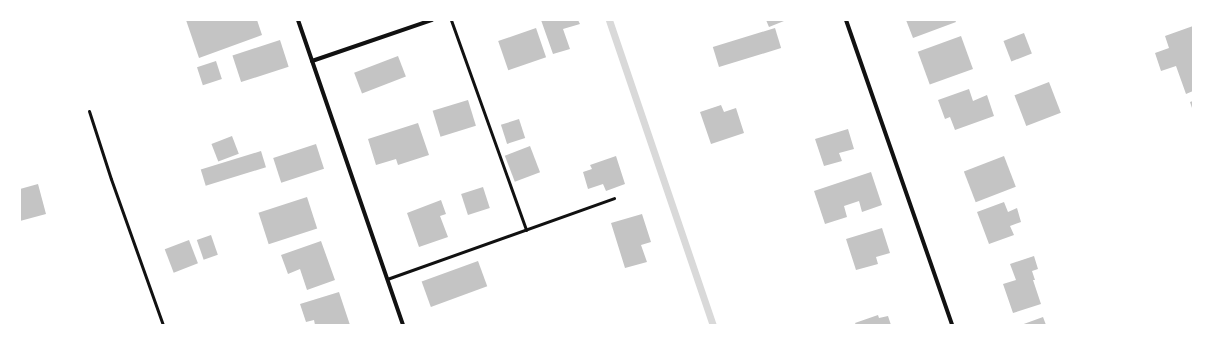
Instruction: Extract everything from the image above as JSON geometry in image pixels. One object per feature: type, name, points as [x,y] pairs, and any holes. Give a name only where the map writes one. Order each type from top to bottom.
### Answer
[{"type":"street","points":[[298,20],[403,325]]},
{"type":"street","points":[[312,61],[432,20]]},
{"type":"street","points":[[846,20],[952,325]]},
{"type":"lane","points":[[451,20],[526,230]]},
{"type":"lane","points":[[90,111],[111,178],[163,325]]},
{"type":"lane","points":[[387,279],[614,198]]},
{"type":"building","points":[[186,20],[257,20],[262,35],[199,58]]},
{"type":"building","points":[[541,20],[578,20],[580,24],[563,29],[570,49],[553,54]]},
{"type":"building","points":[[766,20],[783,20],[784,21],[769,27]]},
{"type":"building","points":[[906,20],[955,20],[956,22],[913,38]]},
{"type":"building","points":[[1193,26],[1193,91],[1186,94],[1176,66],[1161,71],[1155,53],[1169,48],[1165,36]]},
{"type":"building","points":[[536,28],[546,57],[508,70],[498,41]]},
{"type":"building","points":[[775,28],[781,48],[719,67],[713,47]]},
{"type":"building","points":[[1024,33],[1032,54],[1011,61],[1003,41]]},
{"type":"building","points":[[961,36],[973,69],[930,85],[918,52]]},
{"type":"building","points":[[280,40],[289,67],[241,82],[232,55]]},
{"type":"building","points":[[398,56],[406,77],[362,93],[354,73]]},
{"type":"building","points":[[216,61],[222,79],[203,85],[197,67]]},
{"type":"building","points":[[1049,82],[1061,113],[1026,126],[1014,95]]},
{"type":"building","points":[[969,89],[973,101],[987,95],[994,116],[955,130],[950,117],[945,119],[938,100]]},
{"type":"building","points":[[468,100],[476,126],[441,137],[433,111]]},
{"type":"building","points":[[1193,101],[1193,111],[1190,102]]},
{"type":"building","points":[[721,105],[724,112],[736,108],[744,133],[711,144],[700,112]]},
{"type":"building","points":[[519,119],[525,138],[507,144],[501,125]]},
{"type":"building","points":[[418,123],[429,155],[398,165],[396,159],[376,165],[368,139]]},
{"type":"building","points":[[848,129],[854,149],[839,153],[842,161],[824,166],[815,139]]},
{"type":"building","points":[[232,136],[239,154],[218,162],[211,144]]},
{"type":"building","points":[[316,144],[324,169],[281,183],[273,158]]},
{"type":"building","points":[[530,146],[540,172],[515,182],[505,156]]},
{"type":"building","points":[[261,151],[266,167],[206,186],[201,169]]},
{"type":"building","points":[[616,156],[625,184],[606,191],[603,184],[588,189],[583,172],[592,169],[590,165]]},
{"type":"building","points":[[1004,156],[1016,187],[976,202],[964,171]]},
{"type":"building","points":[[871,172],[882,205],[862,212],[859,201],[844,206],[847,217],[825,224],[814,191]]},
{"type":"building","points":[[38,184],[46,214],[20,221],[20,189]]},
{"type":"building","points":[[483,187],[490,208],[468,215],[461,194]]},
{"type":"building","points":[[307,197],[317,228],[269,244],[258,213]]},
{"type":"building","points":[[441,200],[446,214],[440,216],[448,237],[419,247],[407,213]]},
{"type":"building","points":[[1004,202],[1008,212],[1017,208],[1021,222],[1010,226],[1014,235],[989,244],[977,212]]},
{"type":"building","points":[[642,214],[651,242],[641,245],[647,262],[625,268],[611,223]]},
{"type":"building","points":[[882,228],[890,253],[876,257],[878,264],[856,270],[846,239]]},
{"type":"building","points":[[211,235],[218,255],[204,260],[197,240]]},
{"type":"building","points":[[189,240],[198,263],[174,273],[165,249]]},
{"type":"building","points":[[321,241],[335,280],[307,290],[300,269],[288,274],[281,255]]},
{"type":"building","points":[[1034,256],[1038,269],[1032,271],[1035,280],[1033,280],[1041,304],[1013,313],[1003,284],[1016,280],[1010,264]]},
{"type":"building","points":[[478,261],[487,286],[431,307],[422,282]]},
{"type":"building","points":[[339,292],[350,325],[315,325],[314,320],[306,322],[300,304]]},
{"type":"building","points":[[878,315],[879,318],[888,316],[891,325],[856,325],[855,323]]},
{"type":"building","points":[[1043,317],[1046,325],[1021,325]]},
{"type":"waterway","points":[[609,20],[713,325]]}]
